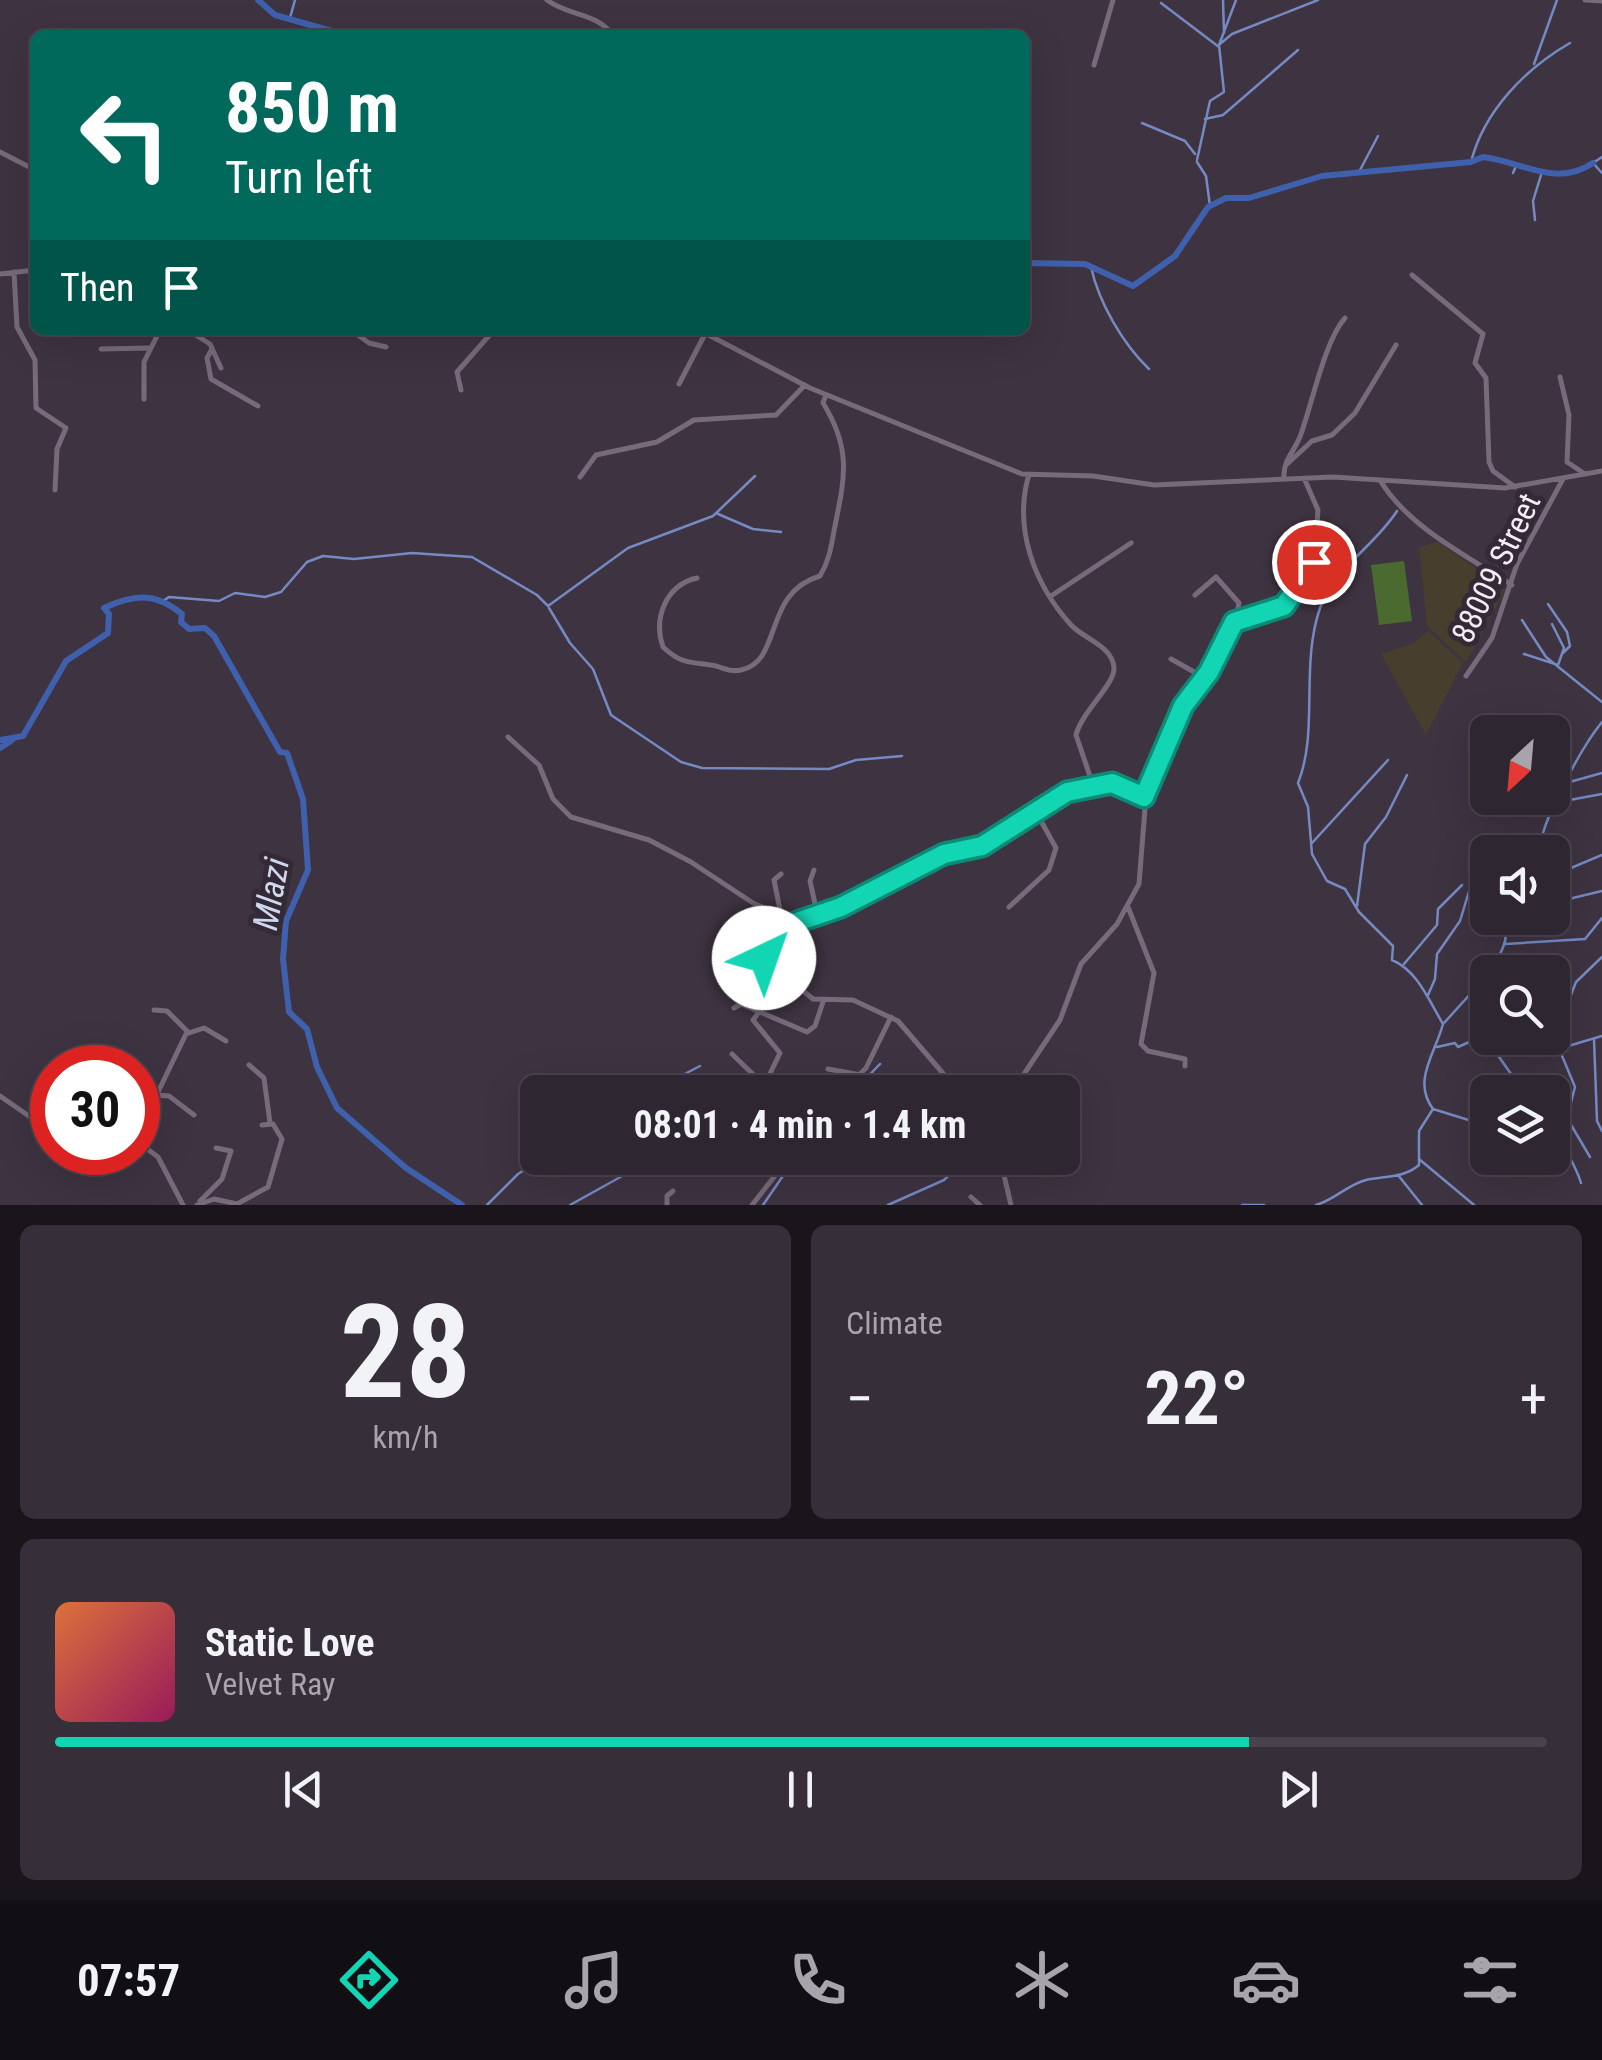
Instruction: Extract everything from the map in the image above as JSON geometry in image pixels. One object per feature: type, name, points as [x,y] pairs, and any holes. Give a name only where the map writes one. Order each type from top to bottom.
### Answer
[{"type":"street","points":[[547,0],[562,12],[591,14],[608,30]]},
{"type":"street","points":[[1094,66],[1114,0]]},
{"type":"street","points":[[1585,0],[1602,1]]},
{"type":"street","points":[[0,152],[30,167]]},
{"type":"street","points":[[0,274],[30,270]]},
{"type":"street","points":[[14,272],[16,326],[35,360],[36,408],[66,428],[57,450],[54,490]]},
{"type":"street","points":[[1412,275],[1482,334],[1477,369],[1486,378],[1486,446],[1491,468],[1515,488]]},
{"type":"street","points":[[1284,477],[1284,467],[1316,396],[1332,336],[1345,318]]},
{"type":"street","points":[[144,398],[144,362],[158,335]]},
{"type":"street","points":[[197,335],[206,340],[222,368]]},
{"type":"street","points":[[358,335],[369,343],[386,347]]},
{"type":"street","points":[[461,390],[458,372],[490,335]]},
{"type":"street","points":[[679,384],[701,335]]},
{"type":"street","points":[[708,335],[826,395],[1029,474],[1164,486],[1284,477],[1515,488],[1602,470]]},
{"type":"street","points":[[1284,467],[1312,441],[1332,435],[1355,413],[1396,345]]},
{"type":"street","points":[[100,349],[152,347]]},
{"type":"street","points":[[212,349],[207,358],[210,379],[237,390],[258,406]]},
{"type":"street","name":"88009 Street","points":[[1560,377],[1565,386],[1568,462],[1585,474]]},
{"type":"street","points":[[580,477],[596,454],[657,442],[694,420],[776,415],[804,385]]},
{"type":"street","points":[[697,578],[670,592],[657,625],[663,646],[690,665],[736,671],[752,665],[768,648],[776,620],[796,584],[820,576],[830,558],[846,472],[840,434],[823,403],[826,395]]},
{"type":"street","points":[[1029,474],[1024,491],[1024,540],[1051,596],[1071,624],[1102,648],[1114,664],[1113,676],[1084,713],[1076,735],[1094,785]]},
{"type":"street","points":[[1236,620],[1284,606],[1314,562],[1318,510],[1304,478]]},
{"type":"street","name":"88009 Street","points":[[1466,676],[1486,649],[1514,574],[1563,479]]},
{"type":"street","points":[[1380,480],[1397,503],[1446,544],[1512,585]]},
{"type":"street","points":[[1051,596],[1131,542]]},
{"type":"street","points":[[1504,580],[1514,574]]},
{"type":"street","points":[[1023,1075],[1060,1020],[1081,964],[1128,906],[1141,874],[1147,793],[1183,706],[1205,678],[1236,620],[1238,601],[1216,577],[1196,595]]},
{"type":"street","points":[[1171,659],[1205,678]]},
{"type":"street","points":[[508,737],[539,765],[553,799],[571,817],[649,840],[692,862],[753,904],[797,922]]},
{"type":"street","points":[[946,1075],[910,1030],[892,1017],[854,1000],[823,1002],[803,994],[764,958],[769,947],[797,922],[841,907],[944,854],[982,846],[1051,800],[1094,785],[1119,784],[1138,798],[1147,793]]},
{"type":"street","points":[[1009,907],[1052,865],[1056,848],[1041,821],[1051,800]]},
{"type":"street","points":[[814,870],[810,882],[817,913]]},
{"type":"street","points":[[781,874],[774,880],[781,915]]},
{"type":"street","points":[[1128,906],[1154,972],[1142,1044],[1148,1051],[1185,1059],[1185,1066]]},
{"type":"street","points":[[734,1008],[741,1004],[806,1032],[815,1026],[823,1002]]},
{"type":"street","points":[[154,1010],[167,1011],[187,1026],[160,1086]]},
{"type":"street","points":[[759,1012],[753,1020],[780,1052],[772,1075]]},
{"type":"street","points":[[828,1069],[861,1074],[892,1017]]},
{"type":"street","points":[[186,1034],[204,1028],[226,1041]]},
{"type":"street","points":[[732,1054],[753,1075]]},
{"type":"street","points":[[198,1204],[214,1198],[238,1204],[268,1187],[282,1139],[270,1122],[264,1078],[249,1065]]},
{"type":"street","points":[[0,1096],[30,1117]]},
{"type":"street","points":[[160,1096],[169,1096],[194,1114]]},
{"type":"street","points":[[262,1125],[270,1122]]},
{"type":"street","points":[[198,1204],[226,1170],[231,1151],[216,1148]]},
{"type":"street","points":[[160,1164],[183,1205]]},
{"type":"street","points":[[752,1205],[775,1175]]},
{"type":"street","points":[[1003,1175],[1009,1204]]},
{"type":"street","points":[[667,1205],[667,1196],[673,1190]]},
{"type":"street","points":[[971,1197],[980,1205]]},
{"type":"shaded area","points":[[1438,542],[1506,589],[1466,662],[1427,626],[1419,547]]},
{"type":"shaded area","points":[[1428,631],[1463,663],[1426,735],[1381,654],[1414,643]]},
{"type":"green space","points":[[1404,561],[1412,621],[1379,625],[1371,565]]},
{"type":"waterway","points":[[258,0],[275,15],[328,30]]},
{"type":"waterway","points":[[290,18],[295,0]]},
{"type":"waterway","points":[[1223,0],[1224,33]]},
{"type":"waterway","points":[[1197,160],[1210,101],[1224,92],[1219,45],[1236,0]]},
{"type":"waterway","points":[[1220,44],[1232,34],[1318,0]]},
{"type":"waterway","points":[[1534,64],[1557,0]]},
{"type":"waterway","points":[[1161,3],[1219,47]]},
{"type":"waterway","points":[[1471,162],[1486,126],[1509,93],[1537,65],[1570,43]]},
{"type":"waterway","points":[[1205,119],[1223,115],[1298,50]]},
{"type":"waterway","points":[[1142,123],[1185,141],[1195,154]]},
{"type":"waterway","points":[[1359,172],[1378,136]]},
{"type":"waterway","points":[[1030,263],[1085,264],[1133,286],[1175,256],[1208,207],[1226,198],[1249,198],[1322,176],[1471,162],[1483,157],[1552,173],[1579,170],[1593,163]]},
{"type":"waterway","points":[[1602,157],[1593,163],[1602,173]]},
{"type":"waterway","points":[[1197,162],[1206,176],[1210,206]]},
{"type":"waterway","points":[[1513,173],[1516,166]]},
{"type":"waterway","points":[[1535,220],[1533,201],[1541,175]]},
{"type":"waterway","points":[[1091,267],[1113,322],[1149,369]]},
{"type":"waterway","points":[[163,601],[169,597],[219,601],[235,593],[265,597],[281,592],[307,562],[323,556],[354,559],[412,553],[472,557],[537,595],[548,606],[628,548],[713,516],[755,476]]},
{"type":"waterway","points":[[1316,1205],[1359,1182],[1401,1174],[1419,1165],[1419,1131],[1433,1109],[1427,1099],[1425,1078],[1443,1024],[1416,979],[1392,960],[1393,946],[1359,912],[1345,889],[1327,881],[1312,854],[1308,807],[1298,783],[1307,742],[1311,652],[1320,608],[1335,581],[1397,511]]},
{"type":"waterway","points":[[718,514],[753,529],[781,532]]},
{"type":"waterway","name":"Mlazi","points":[[0,740],[23,736],[66,661],[108,633],[109,614],[104,608],[135,598],[153,599],[182,614],[181,622],[189,629],[205,628],[214,636],[280,752],[287,753],[303,799],[308,870],[286,921],[283,959],[289,1012],[307,1029],[317,1067],[337,1108],[406,1168],[462,1205]]},
{"type":"waterway","points":[[1548,604],[1567,632],[1570,646],[1563,653]]},
{"type":"waterway","points":[[549,608],[570,643],[593,669],[611,715],[681,762],[702,768],[829,769],[856,760],[902,756]]},
{"type":"waterway","points":[[1522,620],[1546,657],[1602,702]]},
{"type":"waterway","points":[[1524,654],[1558,665],[1564,648],[1552,624]]},
{"type":"waterway","points":[[1543,835],[1574,766],[1602,722]]},
{"type":"waterway","points":[[0,748],[12,740]]},
{"type":"waterway","points":[[1312,843],[1388,760]]},
{"type":"waterway","points":[[1570,782],[1602,773]]},
{"type":"waterway","points":[[1357,906],[1365,844],[1386,817],[1407,775]]},
{"type":"waterway","points":[[1570,800],[1602,794]]},
{"type":"waterway","points":[[1570,868],[1602,855]]},
{"type":"waterway","points":[[1404,964],[1437,925],[1438,909],[1462,885]]},
{"type":"waterway","points":[[1428,995],[1435,979],[1437,954],[1460,921],[1470,888]]},
{"type":"waterway","points":[[1570,899],[1602,891]]},
{"type":"waterway","points":[[1506,944],[1585,939],[1602,918]]},
{"type":"waterway","points":[[1444,1023],[1473,991],[1483,990],[1506,935]]},
{"type":"waterway","points":[[1570,997],[1576,982],[1602,957]]},
{"type":"waterway","points":[[1437,1047],[1455,1043],[1458,1047],[1476,1039],[1548,1052],[1602,1036]]},
{"type":"waterway","points":[[1594,1039],[1597,1121],[1602,1131]]},
{"type":"waterway","points":[[1498,1055],[1512,1075]]},
{"type":"waterway","points":[[1562,1055],[1575,1087],[1567,1118],[1590,1157]]},
{"type":"waterway","points":[[869,1075],[880,1064]]},
{"type":"waterway","points":[[683,1075],[700,1066]]},
{"type":"waterway","points":[[1433,1109],[1470,1120]]},
{"type":"waterway","points":[[1570,1157],[1581,1183]]},
{"type":"waterway","points":[[1419,1159],[1474,1205]]},
{"type":"waterway","points":[[487,1205],[520,1173]]},
{"type":"waterway","points":[[570,1205],[624,1175]]},
{"type":"waterway","points":[[763,1205],[784,1175]]},
{"type":"waterway","points":[[888,1205],[949,1175]]},
{"type":"waterway","points":[[1398,1175],[1422,1205]]},
{"type":"waterway","points":[[1242,1205],[1264,1205]]},
{"type":"route","points":[[764,958],[769,947],[797,922],[841,907],[944,854],[982,846],[1067,792],[1112,783],[1138,798],[1144,797],[1183,706],[1209,672],[1234,622],[1284,606],[1314,562]]}]
